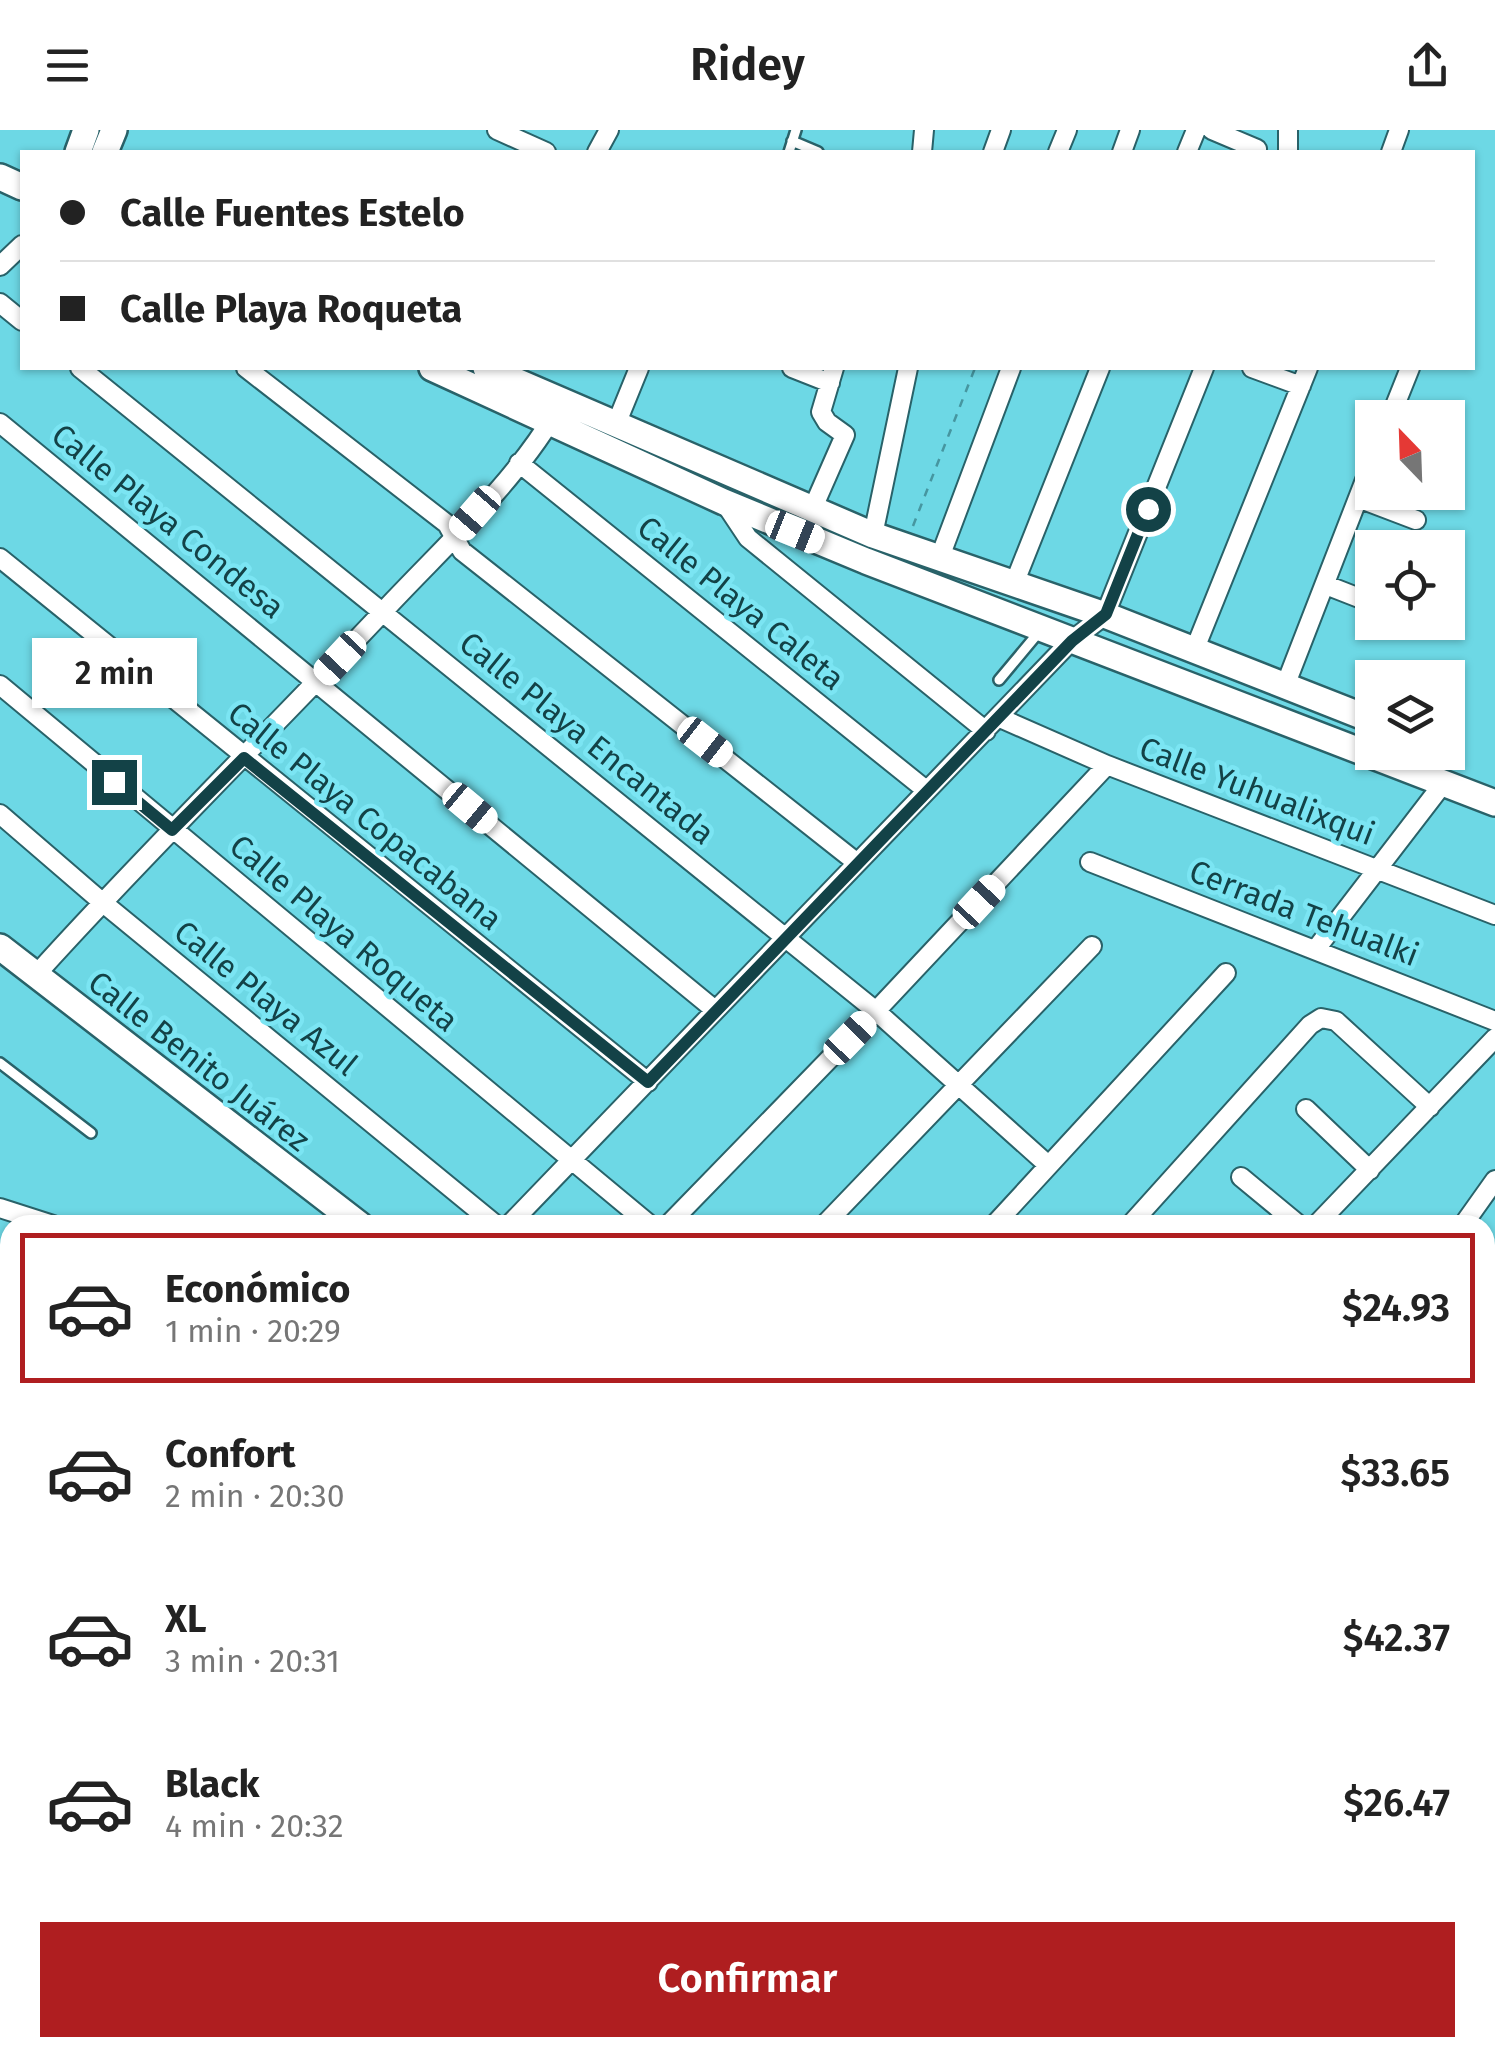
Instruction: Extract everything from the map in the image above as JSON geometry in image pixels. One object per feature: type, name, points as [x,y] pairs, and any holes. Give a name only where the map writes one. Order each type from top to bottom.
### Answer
[{"type":"street","points":[[497,130],[542,150]]},
{"type":"street","points":[[1212,130],[1255,150]]},
{"type":"street","points":[[0,266],[20,247]]},
{"type":"street","points":[[0,303],[20,319]]},
{"type":"street","name":"Calle Playa Encantada","points":[[82,370],[876,1011],[1048,1165]]},
{"type":"street","points":[[249,370],[448,524],[462,551],[856,862]]},
{"type":"street","points":[[438,370],[557,410],[617,422],[874,535],[1106,614],[1355,713]]},
{"type":"street","points":[[617,422],[637,370]]},
{"type":"street","points":[[803,370],[832,375],[821,412],[827,422],[845,434],[812,510]]},
{"type":"street","points":[[874,535],[908,370]]},
{"type":"street","points":[[940,557],[1010,370]]},
{"type":"street","points":[[1014,584],[1099,370]]},
{"type":"street","points":[[518,1215],[926,790],[1072,641],[1106,614],[1203,370]]},
{"type":"street","points":[[1257,370],[1301,386]]},
{"type":"street","points":[[1194,651],[1307,370]]},
{"type":"street","points":[[1397,400],[1409,370]]},
{"type":"street","points":[[517,374],[557,410],[724,502],[1072,641],[1355,743]]},
{"type":"street","points":[[36,976],[102,902],[453,538],[520,463],[557,410]]},
{"type":"street","name":"Calle Playa Condesa","points":[[0,423],[715,1010]]},
{"type":"street","name":"Calle Playa Caleta","points":[[520,463],[926,790]]},
{"type":"street","name":"Calle Yuhualixqui","points":[[724,502],[748,538],[993,724],[1107,764],[1495,915]]},
{"type":"street","points":[[1286,686],[1355,506]]},
{"type":"street","points":[[1390,510],[1416,520]]},
{"type":"street","name":"Calle Playa Copacabana","points":[[0,558],[648,1082]]},
{"type":"street","points":[[1326,585],[1355,597]]},
{"type":"street","name":"Calle Playa Roqueta","points":[[0,685],[638,1215]]},
{"type":"street","points":[[678,1215],[1107,764]]},
{"type":"street","points":[[1419,770],[1442,786],[1495,803]]},
{"type":"street","points":[[1316,949],[1442,786]]},
{"type":"street","name":"Calle Playa Azul","points":[[0,814],[484,1215]]},
{"type":"street","name":"Cerrada Tehualki","points":[[1090,862],[1495,1021]]},
{"type":"street","name":"Calle Benito Juárez","points":[[0,946],[347,1215]]},
{"type":"street","points":[[834,1215],[1092,946]]},
{"type":"street","points":[[1006,1215],[1226,973]]},
{"type":"street","points":[[1139,1215],[1310,1025],[1321,1018],[1336,1021],[1430,1107]]},
{"type":"street","points":[[1326,1215],[1495,1038]]},
{"type":"street","points":[[1306,1108],[1370,1170]]},
{"type":"street","points":[[1241,1177],[1287,1215]]},
{"type":"street","points":[[1471,1215],[1495,1180]]},
{"type":"lane","points":[[790,147],[796,130]]},
{"type":"lane","points":[[999,680],[1042,628]]},
{"type":"lane","points":[[0,1064],[91,1133]]},
{"type":"path","points":[[905,546],[974,370]]},
{"type":"route","points":[[114,782],[172,830],[244,758],[648,1082],[879,838],[1072,641],[1106,614],[1148,509]]}]
